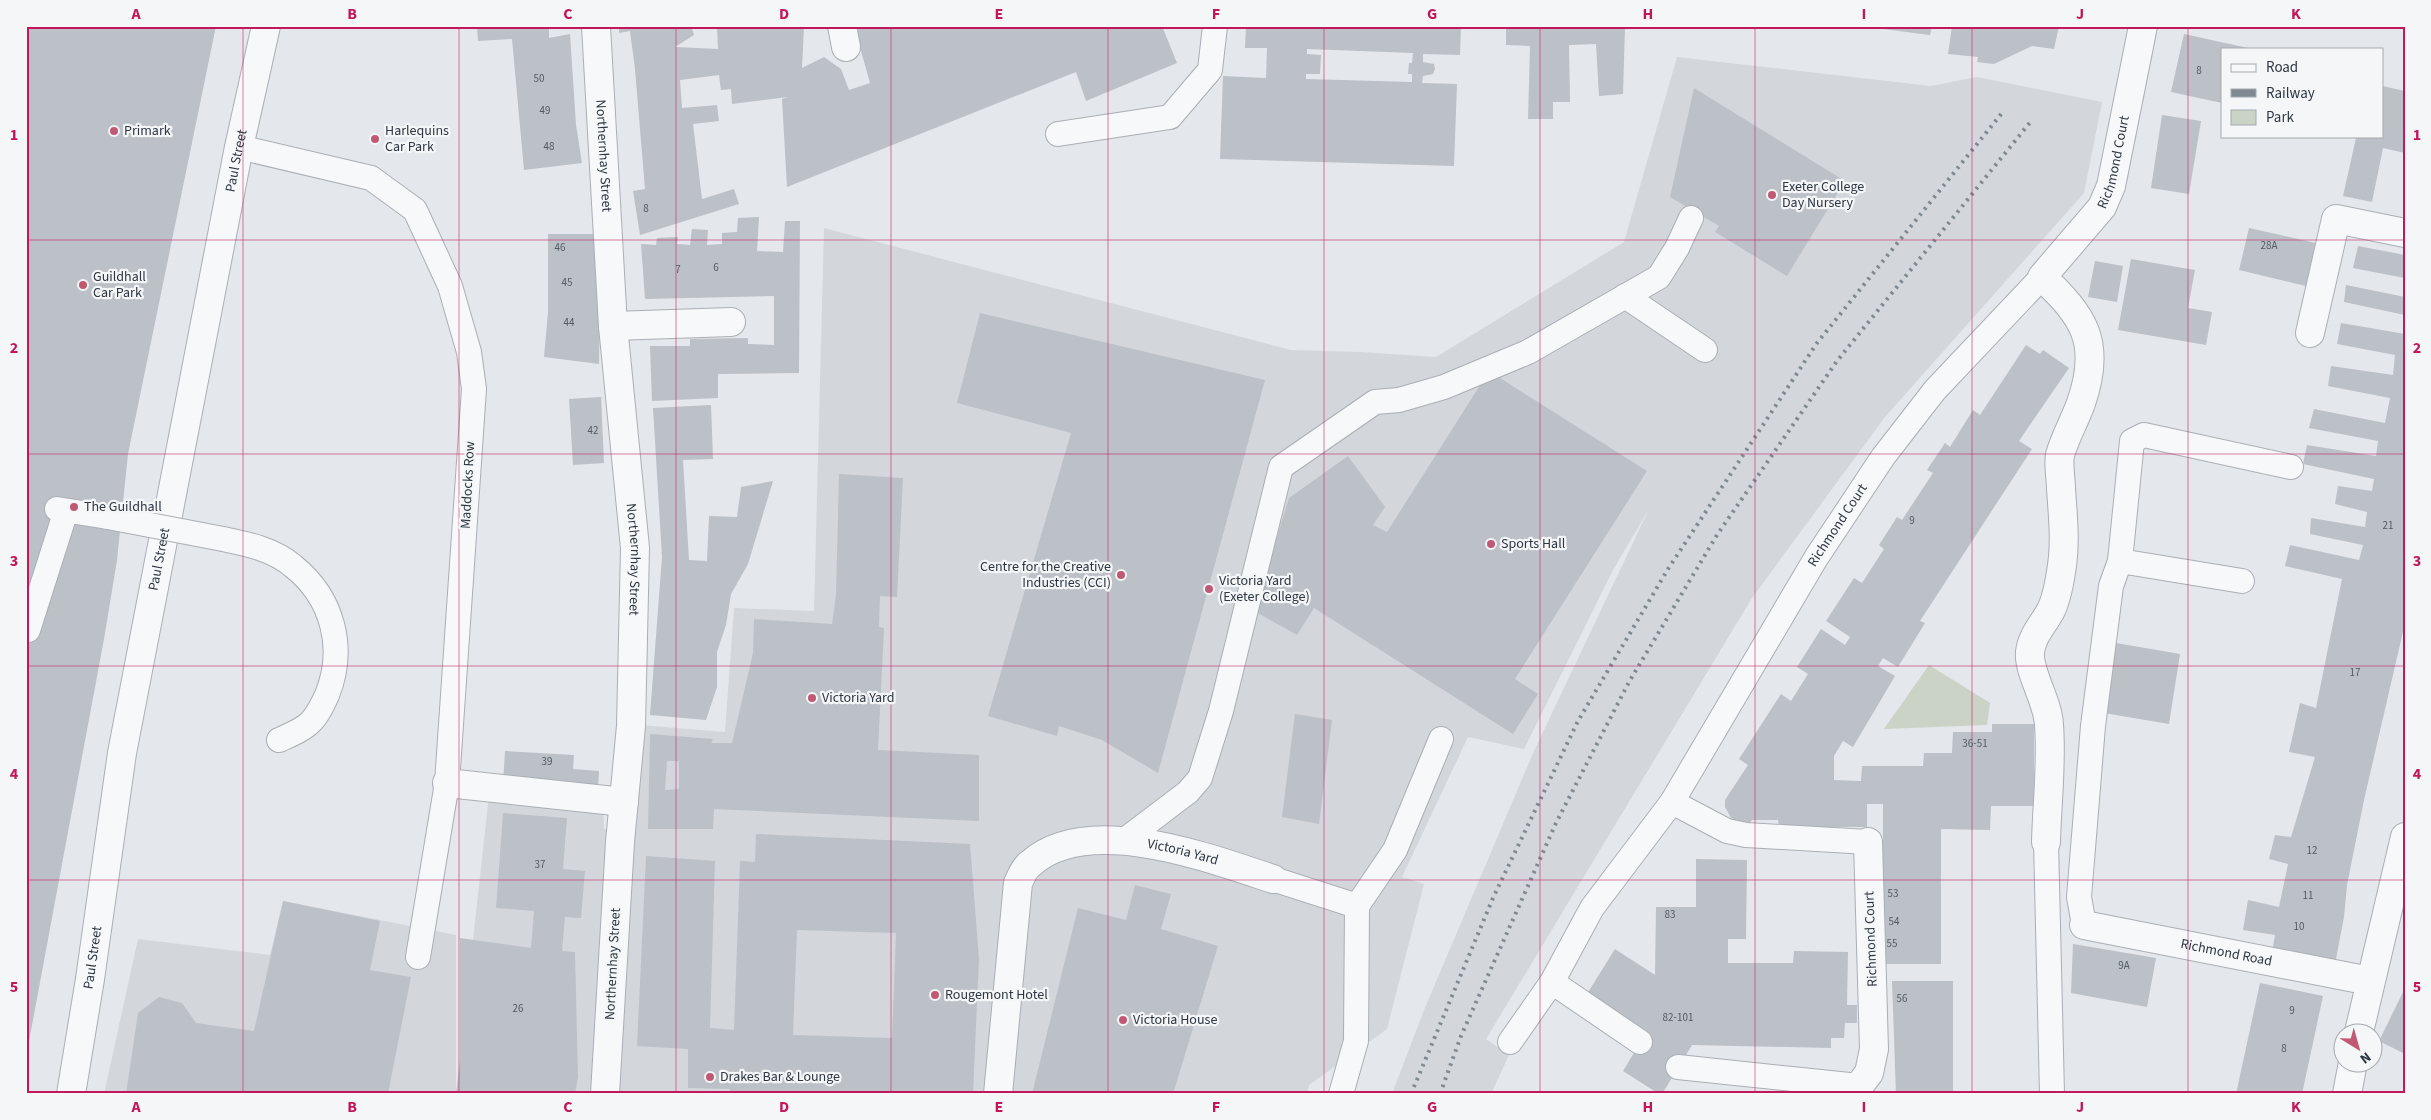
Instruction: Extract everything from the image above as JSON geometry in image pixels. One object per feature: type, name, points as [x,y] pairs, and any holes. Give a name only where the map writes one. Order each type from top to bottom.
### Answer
[{"type":"street","name":"Paul Street","points":[[71,1094],[90,979],[122,753],[239,147],[266,26]]},
{"type":"street","name":"Northernhay Street","points":[[596,26],[613,326],[635,548],[631,726],[620,842],[605,1094]]},
{"type":"street","name":"Richmond Court","points":[[2042,277],[2102,207],[2111,186],[2143,26]]},
{"type":"street","points":[[2310,333],[2336,219],[2405,233]]},
{"type":"street","points":[[2042,277],[2066,299],[2083,324],[2088,333],[2089,355],[2088,376],[2082,401],[2060,457],[2064,542],[2061,574],[2050,612],[2038,630],[2030,655],[2031,666],[2046,706],[2049,725],[2046,842]]},
{"type":"street","points":[[613,326],[731,322]]},
{"type":"street","points":[[447,783],[624,802]]},
{"type":"street","points":[[2361,1022],[2405,837]]},
{"type":"street","name":"Victoria Yard","points":[[998,1094],[1018,883],[1028,865],[1050,849],[1074,842],[1126,839],[1216,861],[1273,878]]},
{"type":"street","name":"Richmond Court","points":[[1859,1090],[1869,1073],[1874,1049],[1868,842]]},
{"type":"street","name":"Richmond Road","points":[[2084,925],[2370,982]]},
{"type":"lane","points":[[1058,134],[1170,117],[1210,70],[1215,26]]},
{"type":"lane","name":"Maddocks Row","points":[[239,147],[371,178],[415,210],[450,286],[469,352],[474,389],[447,783],[418,957]]},
{"type":"lane","points":[[1126,839],[1188,792],[1200,778],[1221,711],[1281,467],[1375,402],[1399,400],[1444,387],[1528,352],[1659,277],[1677,248],[1691,218]]},
{"type":"lane","name":"Richmond Court","points":[[1510,1042],[1552,982],[1592,908],[1672,802],[1816,558],[1883,457],[1935,390],[2042,277]]},
{"type":"lane","points":[[1625,296],[1705,350]]},
{"type":"lane","points":[[2084,925],[2079,898],[2093,726],[2111,586],[2120,561],[2132,441],[2144,435],[2291,467]]},
{"type":"lane","points":[[28,630],[60,515],[108,517],[258,547],[293,565],[313,584],[323,598],[337,642],[333,680],[322,707],[308,725],[279,740]]},
{"type":"lane","points":[[2120,561],[2242,581]]},
{"type":"lane","points":[[1341,1094],[1356,1041],[1357,906],[1395,850],[1441,739]]},
{"type":"lane","name":"Richmond Court","points":[[1672,802],[1727,831],[1746,835],[1868,842]]},
{"type":"lane","points":[[2046,842],[2052,1094]]},
{"type":"lane","points":[[1273,878],[1357,906]]},
{"type":"lane","points":[[1552,982],[1640,1042]]},
{"type":"lane","name":"Richmond Court","points":[[1678,1067],[1859,1090]]},
{"type":"shaded area","name":"Victoria Yard (Exeter College)","points":[[1677,57],[1931,86],[1977,77],[2102,102],[2084,193],[1885,417],[1752,598],[1486,1039],[1509,1055],[1491,1094],[1392,1094],[1424,1010],[1534,751],[1649,509],[1613,570],[1524,749],[1468,737],[1402,877],[1424,884],[1387,1029],[1309,1085],[1307,1094],[456,1094],[489,795],[603,806],[604,829],[631,832],[641,725],[725,732],[734,608],[814,611],[824,228],[1291,350],[1436,357],[1624,242]]},
{"type":"shaded area","points":[[283,901],[456,935],[456,1094],[104,1094],[138,939],[270,955]]},
{"type":"green space","points":[[1929,665],[1990,703],[1987,725],[1884,729]]},
{"type":"building","name":"The Guildhall","points":[[26,26],[216,26],[128,454],[117,560],[104,639],[27,1052]]},
{"type":"building","points":[[477,26],[549,26],[549,38],[570,34],[576,125],[582,163],[524,170],[512,39],[478,41]]},
{"type":"building","points":[[619,26],[691,26],[694,35],[675,47],[718,49],[717,26],[804,26],[802,68],[824,57],[841,69],[849,90],[870,83],[854,26],[1162,26],[1177,63],[1086,101],[1076,72],[787,187],[782,99],[788,97],[732,104],[731,89],[721,90],[719,75],[680,80],[682,108],[717,105],[719,121],[693,124],[702,199],[734,189],[739,204],[640,235],[633,191],[645,189],[635,69],[630,31],[619,33]]},
{"type":"building","points":[[1246,26],[1461,26],[1460,55],[1423,54],[1423,62],[1434,64],[1435,69],[1433,74],[1423,76],[1422,83],[1457,84],[1454,166],[1220,159],[1223,76],[1266,78],[1267,48],[1245,48]],"holes":[[[1307,49],[1413,53],[1412,63],[1409,63],[1408,74],[1412,74],[1412,82],[1306,79],[1306,74],[1320,74],[1321,55],[1307,54]]]},
{"type":"building","points":[[1506,26],[1625,26],[1623,94],[1599,96],[1596,44],[1569,45],[1570,102],[1553,102],[1553,119],[1528,119],[1530,46],[1506,45]]},
{"type":"building","points":[[1883,26],[1932,26],[1930,35],[1883,29]]},
{"type":"building","points":[[1952,26],[2059,26],[2054,49],[2032,46],[1994,64],[1977,62],[1978,57],[1948,54]]},
{"type":"building","points":[[2184,34],[2248,48],[2221,48],[2221,103],[2171,92]]},
{"type":"building","points":[[2384,86],[2405,91],[2405,153],[2383,148],[2372,202],[2343,196],[2356,138],[2384,138]]},
{"type":"building","name":"Exeter College Day Nursery","points":[[1694,88],[1845,181],[1787,276],[1715,232],[1719,226],[1670,197]]},
{"type":"building","points":[[2162,115],[2201,121],[2189,194],[2151,188]]},
{"type":"building","points":[[759,217],[757,251],[783,252],[785,221],[800,221],[799,373],[718,374],[718,398],[652,401],[650,346],[690,346],[690,339],[748,338],[748,344],[774,345],[774,296],[645,299],[641,244],[656,245],[657,238],[678,237],[677,244],[690,245],[692,229],[708,230],[707,245],[722,244],[722,233],[737,232],[738,218]]},
{"type":"building","points":[[2249,228],[2320,244],[2310,287],[2239,270]]},
{"type":"building","points":[[548,234],[601,234],[599,364],[544,357],[548,312]]},
{"type":"building","points":[[2358,246],[2405,255],[2405,278],[2353,268]]},
{"type":"building","points":[[2131,259],[2195,270],[2188,308],[2212,312],[2206,345],[2118,330]]},
{"type":"building","points":[[2095,261],[2123,266],[2117,302],[2088,297]]},
{"type":"building","points":[[2346,285],[2405,297],[2405,315],[2344,302]]},
{"type":"building","name":"Centre for the Creative Industries (CCI)","points":[[980,313],[1265,380],[1158,773],[1102,740],[1059,726],[1057,736],[988,716],[1071,433],[957,403]]},
{"type":"building","points":[[2341,323],[2405,334],[2405,623],[2364,800],[2347,885],[2344,917],[2335,964],[2272,952],[2275,935],[2243,930],[2248,900],[2279,907],[2288,864],[2269,859],[2275,835],[2291,837],[2315,757],[2289,752],[2300,703],[2316,708],[2342,579],[2285,566],[2290,545],[2359,560],[2363,545],[2310,534],[2311,518],[2365,527],[2367,512],[2335,504],[2338,486],[2372,491],[2374,479],[2303,464],[2307,445],[2376,456],[2378,441],[2309,428],[2314,409],[2385,423],[2390,398],[2328,386],[2331,366],[2393,375],[2395,355],[2337,344]]},
{"type":"building","points":[[2026,345],[2040,354],[2043,350],[2069,368],[2019,441],[2032,449],[1920,621],[1925,623],[1898,667],[1883,658],[1878,666],[1895,676],[1853,747],[1843,741],[1834,756],[1834,780],[1861,781],[1862,766],[1923,766],[1924,753],[1952,753],[1953,732],[1992,732],[1992,724],[2034,724],[2034,806],[1991,806],[1990,830],[1941,829],[1941,964],[1883,964],[1883,804],[1867,804],[1867,827],[1779,827],[1778,820],[1752,820],[1748,825],[1739,823],[1731,818],[1725,807],[1725,800],[1748,765],[1739,759],[1781,694],[1791,701],[1808,674],[1797,667],[1821,629],[1845,645],[1850,637],[1826,621],[1854,578],[1862,583],[1884,549],[1879,545],[1897,517],[1902,520],[1933,473],[1927,470],[1945,443],[1950,447],[1973,410],[1980,415]]},
{"type":"building","name":"Sports Hall","points":[[1489,371],[1647,471],[1515,679],[1538,694],[1513,734],[1314,608],[1297,635],[1254,611],[1289,498],[1348,456],[1385,507],[1373,525],[1387,532]]},
{"type":"building","points":[[601,397],[604,463],[573,465],[569,399]]},
{"type":"building","points":[[711,405],[713,459],[683,460],[689,560],[707,561],[709,516],[737,517],[741,487],[773,481],[748,564],[731,594],[726,625],[717,652],[717,687],[706,720],[650,715],[662,557],[653,408]]},
{"type":"building","points":[[839,474],[903,478],[897,597],[880,596],[879,627],[884,628],[878,750],[979,755],[979,821],[714,809],[713,829],[648,829],[650,734],[713,739],[711,743],[732,743],[753,653],[754,619],[832,624],[836,595]],"holes":[[[667,761],[679,761],[679,789],[665,790]]]},
{"type":"building","points":[[2116,643],[2180,654],[2169,724],[2104,713]]},
{"type":"building","points":[[1295,714],[1332,720],[1319,824],[1282,817]]},
{"type":"building","points":[[505,751],[574,755],[573,769],[599,771],[598,790],[503,784]]},
{"type":"building","points":[[503,813],[567,818],[563,869],[585,871],[581,918],[565,917],[562,951],[575,952],[578,1077],[575,1094],[456,1094],[460,1063],[460,938],[531,948],[534,911],[496,908]]},
{"type":"building","name":"Rougemont Hotel","points":[[756,834],[970,844],[979,959],[973,1094],[730,1094],[730,1089],[688,1088],[688,1049],[637,1046],[646,856],[715,861],[710,1028],[734,1030],[740,861],[755,862]],"holes":[[[797,930],[896,933],[892,1038],[793,1035]]]},
{"type":"building","points":[[1696,859],[1747,860],[1746,939],[1728,939],[1728,963],[1793,963],[1794,951],[1848,952],[1847,1005],[1857,1005],[1857,1023],[1845,1023],[1844,1038],[1831,1038],[1831,1048],[1692,1045],[1662,1094],[1659,1094],[1623,1071],[1647,1031],[1587,994],[1615,949],[1655,975],[1656,907],[1696,907]]},
{"type":"building","name":"Victoria House","points":[[1135,885],[1171,894],[1161,929],[1218,946],[1173,1094],[1032,1094],[1078,908],[1126,920]]},
{"type":"building","points":[[283,901],[380,921],[370,970],[411,977],[388,1094],[126,1094],[138,1013],[159,997],[182,1003],[196,1023],[254,1031]]},
{"type":"building","points":[[2073,944],[2156,958],[2147,1007],[2071,993]]},
{"type":"building","points":[[1892,981],[1953,981],[1953,1094],[1896,1094]]},
{"type":"building","points":[[2260,983],[2323,996],[2302,1094],[2236,1094]]},
{"type":"building","points":[[2405,988],[2405,1054],[2384,1044],[2384,1031]]},
{"type":"railway","points":[[1411,1094],[1493,898],[1578,721],[1668,569],[1817,343],[2002,113]]},
{"type":"railway","points":[[1440,1094],[1461,1036],[1556,823],[1629,682],[1717,535],[1837,361],[2032,120]]},
{"type":"place","name":"Primark","points":[[114,131]]},
{"type":"place","name":"Harlequins Car Park","points":[[375,139]]},
{"type":"place","name":"Exeter College Day Nursery","points":[[1772,195]]},
{"type":"place","name":"Guildhall Car Park","points":[[83,285]]},
{"type":"place","name":"The Guildhall","points":[[74,507]]},
{"type":"place","name":"Sports Hall","points":[[1491,544]]},
{"type":"place","name":"Centre for the Creative Industries (CCI)","points":[[1121,575]]},
{"type":"place","name":"Victoria Yard (Exeter College)","points":[[1209,589]]},
{"type":"place","name":"Victoria Yard","points":[[812,698]]},
{"type":"place","name":"Rougemont Hotel","points":[[935,995]]},
{"type":"place","name":"Victoria House","points":[[1123,1020]]},
{"type":"place","name":"Drakes Bar & Lounge","points":[[710,1077]]}]
